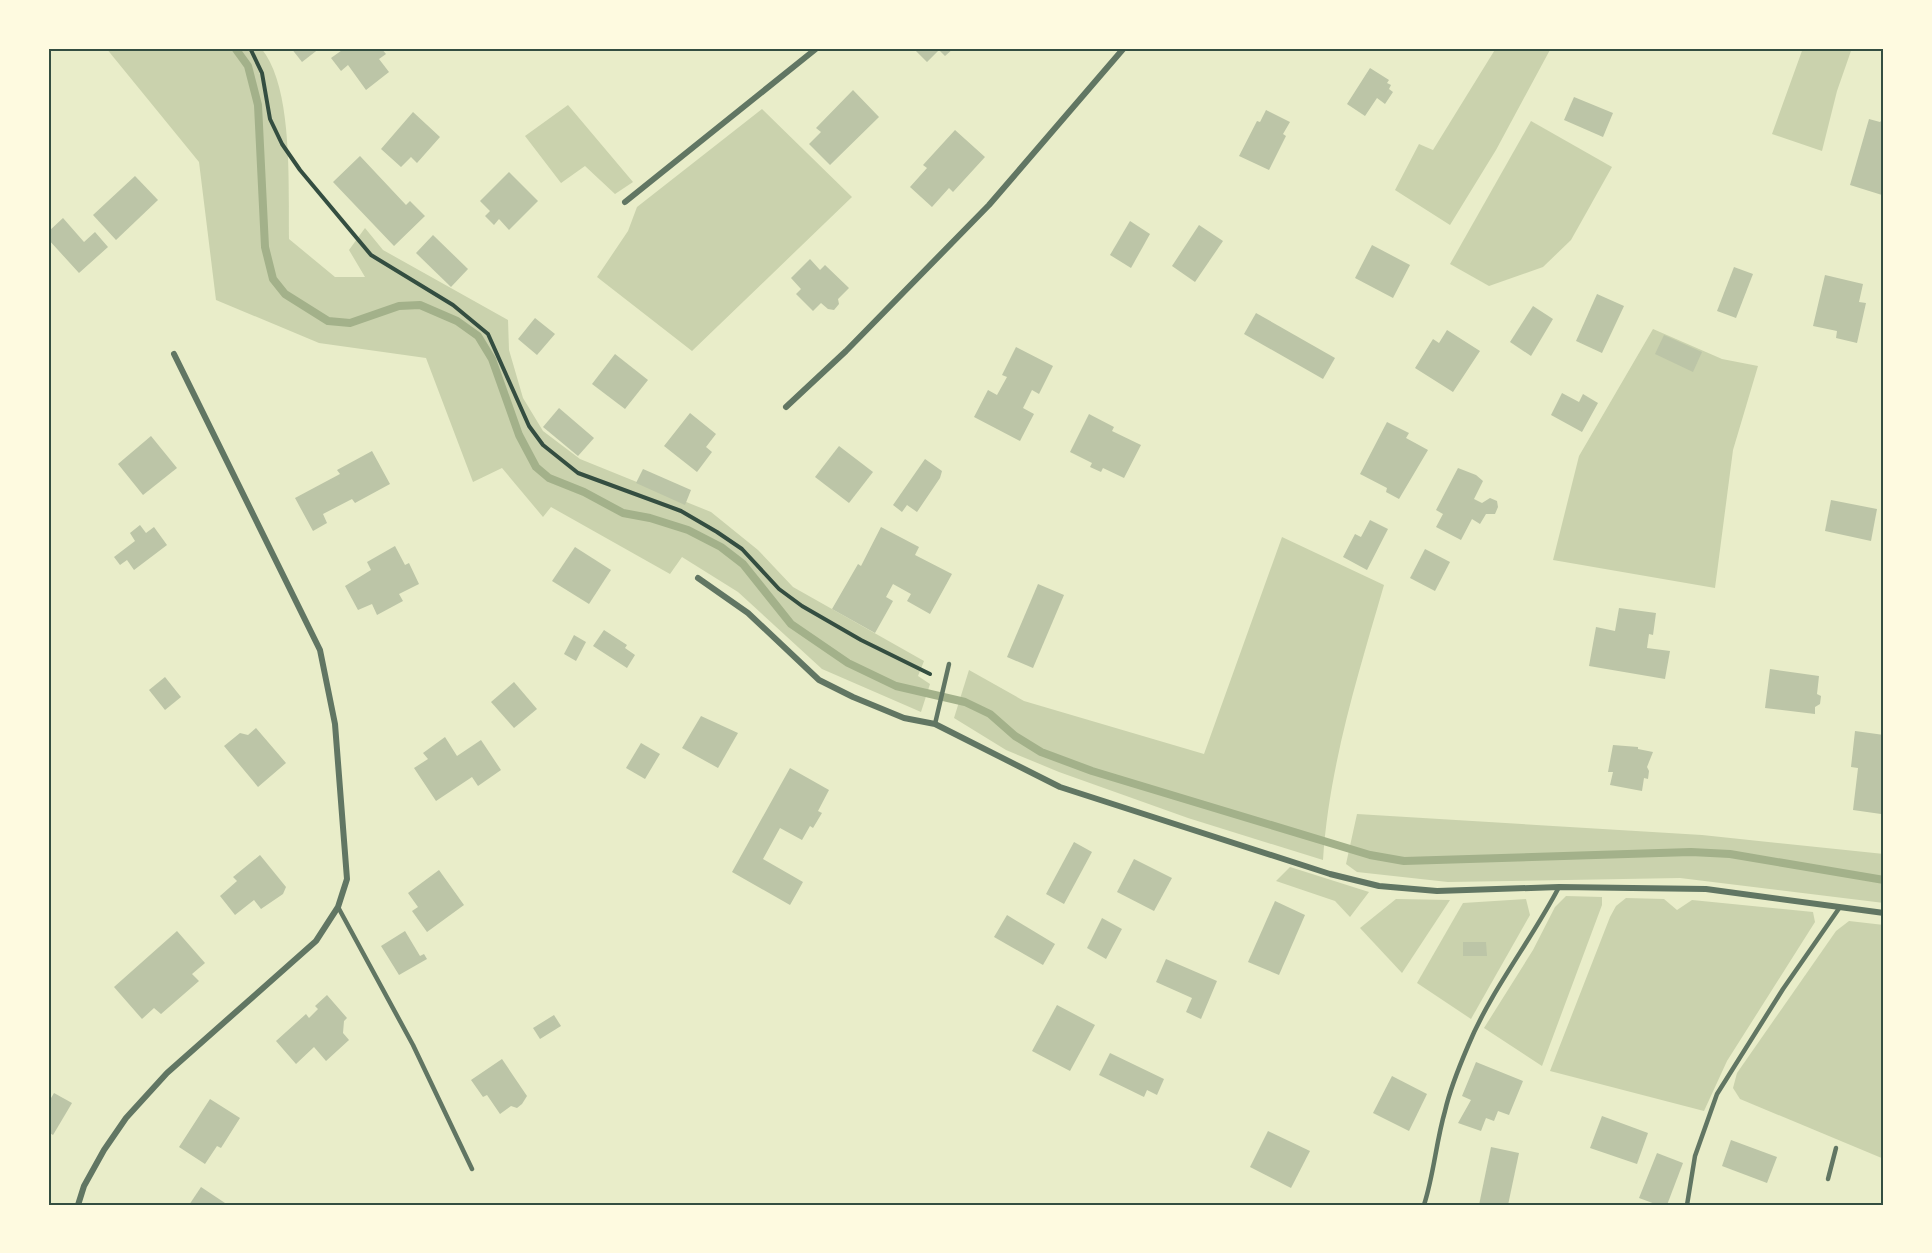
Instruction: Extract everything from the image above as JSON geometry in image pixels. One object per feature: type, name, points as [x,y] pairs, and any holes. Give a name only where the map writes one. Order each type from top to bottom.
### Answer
[{"type":"street","points":[[625,202],[817,48]]},
{"type":"street","points":[[786,407],[846,351],[989,205],[1124,48]]},
{"type":"street","points":[[78,1205],[84,1186],[104,1150],[132,1110],[167,1072],[316,941],[338,907],[347,879],[347,855],[335,724],[320,651],[174,354]]},
{"type":"street","points":[[698,578],[748,613],[819,680],[904,718],[935,724],[1060,787],[1330,874],[1379,886],[1437,891],[1559,887],[1706,889],[1884,913]]},
{"type":"lane","points":[[935,724],[949,664]]},
{"type":"lane","points":[[1424,1205],[1433,1178],[1444,1111],[1468,1045],[1490,1001],[1542,921],[1559,887]]},
{"type":"lane","points":[[338,907],[413,1045],[472,1169]]},
{"type":"lane","points":[[1687,1205],[1695,1156],[1717,1094],[1746,1046],[1840,908]]},
{"type":"lane","points":[[1828,1179],[1836,1148]]},
{"type":"path","points":[[250,48],[262,73],[270,119],[282,144],[300,170],[371,255],[453,305],[488,334],[529,426],[543,445],[578,473],[681,511],[742,549],[779,589],[802,606],[944,682]]},
{"type":"green space","points":[[106,48],[261,48],[272,65],[284,112],[287,139],[289,239],[335,277],[365,277],[349,250],[365,228],[383,250],[508,320],[509,350],[523,398],[543,431],[580,459],[711,512],[758,550],[793,587],[924,661],[918,676],[930,684],[921,712],[822,669],[738,592],[682,557],[670,574],[551,507],[543,517],[502,468],[473,482],[426,358],[319,343],[216,300],[199,162]]},
{"type":"green space","points":[[1496,48],[1551,48],[1496,150],[1450,225],[1395,190],[1419,144],[1433,150]]},
{"type":"green space","points":[[1803,48],[1852,48],[1837,91],[1822,151],[1772,134]]},
{"type":"green space","points":[[568,105],[633,182],[615,194],[585,166],[561,183],[525,136]]},
{"type":"green space","points":[[762,109],[852,197],[692,351],[597,277],[628,231],[637,207]]},
{"type":"green space","points":[[1531,121],[1612,167],[1571,240],[1543,267],[1489,286],[1450,264]]},
{"type":"green space","points":[[1653,329],[1722,359],[1758,366],[1733,450],[1715,588],[1553,560],[1579,456]]},
{"type":"green space","points":[[1282,537],[1384,585],[1338,755],[1326,825],[1323,860],[1188,818],[1059,772],[1006,750],[954,718],[969,670],[1024,701],[1204,754]]},
{"type":"green space","points":[[1357,814],[1702,835],[1884,854],[1884,903],[1680,878],[1448,882],[1357,872],[1346,864]]},
{"type":"green space","points":[[1290,867],[1369,892],[1350,917],[1335,901],[1276,881]]},
{"type":"green space","points":[[1566,896],[1602,897],[1602,905],[1542,1066],[1484,1028],[1533,950],[1555,907]]},
{"type":"green space","points":[[1626,898],[1664,899],[1677,910],[1692,900],[1813,912],[1815,922],[1727,1061],[1704,1111],[1550,1071],[1610,917],[1616,906]]},
{"type":"green space","points":[[1396,899],[1450,900],[1402,973],[1360,928]]},
{"type":"green space","points":[[1526,899],[1530,915],[1471,1019],[1417,983],[1463,903]]},
{"type":"green space","points":[[1849,921],[1884,925],[1884,1159],[1740,1099],[1733,1088],[1737,1073],[1836,931]]},
{"type":"building","points":[[291,48],[320,48],[302,62]]},
{"type":"building","points":[[345,48],[381,48],[386,54],[379,59],[389,72],[366,90],[348,65],[341,71],[331,58]]},
{"type":"building","points":[[913,48],[954,48],[945,56],[939,50],[927,62]]},
{"type":"building","points":[[1370,68],[1389,80],[1387,83],[1391,85],[1389,89],[1393,92],[1385,104],[1377,98],[1365,116],[1347,104]]},
{"type":"building","points":[[853,90],[879,117],[830,165],[809,144],[821,132],[816,128]]},
{"type":"building","points":[[1574,97],[1613,113],[1603,137],[1564,120]]},
{"type":"building","points":[[1266,110],[1290,122],[1283,134],[1286,136],[1269,170],[1239,156],[1257,121],[1260,122]]},
{"type":"building","points":[[413,112],[440,137],[417,163],[411,157],[401,167],[381,149]]},
{"type":"building","points":[[1884,118],[1884,188],[1882,195],[1850,185],[1869,119],[1880,122]]},
{"type":"building","points":[[955,130],[985,157],[953,192],[949,188],[932,207],[910,187],[927,168],[923,165]]},
{"type":"building","points":[[360,156],[406,205],[410,201],[425,216],[394,246],[333,182]]},
{"type":"building","points":[[509,172],[538,201],[509,230],[499,219],[494,225],[485,216],[490,211],[480,201]]},
{"type":"building","points":[[135,176],[158,200],[116,240],[93,215]]},
{"type":"building","points":[[63,218],[84,242],[95,232],[108,247],[79,273],[48,239],[48,232]]},
{"type":"building","points":[[1130,221],[1150,234],[1131,268],[1110,255]]},
{"type":"building","points":[[1199,225],[1223,241],[1195,282],[1172,266]]},
{"type":"building","points":[[433,235],[468,269],[451,287],[416,253]]},
{"type":"building","points":[[1372,245],[1410,265],[1393,298],[1355,278]]},
{"type":"building","points":[[810,259],[820,270],[825,265],[849,288],[838,299],[839,304],[834,310],[828,309],[821,303],[813,311],[796,294],[801,289],[791,278]]},
{"type":"building","points":[[1734,267],[1753,274],[1736,318],[1717,311]]},
{"type":"building","points":[[1825,275],[1863,284],[1859,302],[1866,303],[1857,343],[1836,338],[1837,331],[1813,326]]},
{"type":"building","points":[[1597,294],[1624,306],[1602,353],[1576,341]]},
{"type":"building","points":[[1533,306],[1553,319],[1531,356],[1510,342]]},
{"type":"building","points":[[1256,313],[1335,358],[1323,379],[1244,334]]},
{"type":"building","points":[[535,318],[555,334],[537,355],[518,339]]},
{"type":"building","points":[[1447,330],[1480,351],[1453,392],[1415,368],[1433,339],[1439,343]]},
{"type":"building","points":[[1664,335],[1702,352],[1693,372],[1655,354]]},
{"type":"building","points":[[1016,347],[1053,366],[1039,394],[1032,390],[1023,408],[1034,414],[1020,441],[974,417],[988,390],[997,395],[1007,377],[1002,375]]},
{"type":"building","points":[[615,354],[648,380],[625,409],[592,384]]},
{"type":"building","points":[[1562,393],[1579,402],[1583,394],[1598,403],[1582,432],[1551,415]]},
{"type":"building","points":[[559,408],[594,438],[578,456],[543,427]]},
{"type":"building","points":[[690,413],[716,434],[706,447],[712,452],[697,472],[664,446]]},
{"type":"building","points":[[1089,414],[1114,427],[1112,431],[1141,445],[1124,478],[1103,468],[1101,472],[1090,467],[1092,463],[1070,452]]},
{"type":"building","points":[[1387,422],[1409,433],[1406,438],[1428,450],[1399,499],[1386,492],[1387,488],[1360,474]]},
{"type":"building","points":[[151,436],[177,468],[143,495],[118,464]]},
{"type":"building","points":[[839,446],[873,472],[849,503],[815,477]]},
{"type":"building","points":[[372,451],[390,484],[355,503],[352,499],[323,514],[327,523],[313,531],[295,498],[340,474],[337,470]]},
{"type":"building","points":[[925,459],[942,471],[940,478],[917,512],[907,505],[902,512],[893,505]]},
{"type":"building","points":[[1458,468],[1476,475],[1483,481],[1474,499],[1482,503],[1490,498],[1497,501],[1498,507],[1495,514],[1486,514],[1480,524],[1472,519],[1461,540],[1436,527],[1443,514],[1436,510]]},
{"type":"building","points":[[643,469],[691,490],[685,505],[636,483]]},
{"type":"building","points":[[1831,500],[1877,509],[1871,541],[1825,531]]},
{"type":"building","points":[[1370,520],[1388,529],[1367,570],[1343,557],[1355,534],[1361,537]]},
{"type":"building","points":[[140,525],[146,533],[154,527],[167,545],[134,570],[127,560],[120,565],[114,557],[135,541],[130,533]]},
{"type":"building","points":[[881,527],[919,547],[915,555],[952,574],[930,614],[907,601],[911,594],[893,584],[886,597],[893,601],[875,633],[832,609],[858,564],[861,566]]},
{"type":"building","points":[[395,546],[405,565],[409,563],[419,584],[399,594],[403,601],[377,615],[372,604],[358,610],[345,586],[371,570],[367,562]]},
{"type":"building","points":[[575,547],[611,570],[589,604],[552,581]]},
{"type":"building","points":[[1425,549],[1450,562],[1435,591],[1410,578]]},
{"type":"building","points":[[1038,584],[1064,595],[1033,668],[1007,657]]},
{"type":"building","points":[[1619,608],[1656,613],[1653,635],[1649,634],[1647,648],[1670,651],[1665,679],[1589,666],[1596,627],[1615,631]]},
{"type":"building","points":[[604,630],[627,645],[625,648],[635,655],[627,668],[593,646]]},
{"type":"building","points":[[574,635],[586,642],[576,661],[564,654]]},
{"type":"building","points":[[1770,669],[1819,676],[1817,694],[1821,696],[1820,704],[1815,707],[1815,714],[1765,708]]},
{"type":"building","points":[[165,677],[181,697],[165,710],[149,690]]},
{"type":"building","points":[[514,682],[537,709],[514,728],[491,702]]},
{"type":"building","points":[[701,716],[738,733],[718,768],[682,748]]},
{"type":"building","points":[[256,728],[286,763],[258,787],[224,746],[240,733],[248,735]]},
{"type":"building","points":[[1855,731],[1884,735],[1884,790],[1881,814],[1853,810],[1858,768],[1851,767]]},
{"type":"building","points":[[445,737],[457,756],[481,740],[501,770],[478,786],[472,777],[436,801],[414,768],[428,759],[423,753]]},
{"type":"building","points":[[641,743],[660,754],[645,779],[626,768]]},
{"type":"building","points":[[1613,745],[1638,747],[1638,749],[1653,752],[1647,767],[1648,779],[1644,778],[1642,791],[1610,785],[1613,772],[1608,772]]},
{"type":"building","points":[[790,768],[829,790],[818,811],[822,813],[813,828],[810,826],[802,840],[780,828],[763,859],[803,882],[790,905],[732,872]]},
{"type":"building","points":[[1074,842],[1092,852],[1064,904],[1046,894]]},
{"type":"building","points":[[260,855],[286,887],[283,894],[261,909],[254,900],[235,915],[220,896],[237,881],[233,877]]},
{"type":"building","points":[[1134,859],[1172,878],[1154,911],[1117,892]]},
{"type":"building","points":[[439,870],[464,905],[427,932],[412,911],[418,907],[408,893]]},
{"type":"building","points":[[1275,901],[1305,915],[1279,975],[1248,962]]},
{"type":"building","points":[[1007,915],[1055,944],[1043,965],[994,937]]},
{"type":"building","points":[[1102,918],[1122,929],[1106,959],[1087,948]]},
{"type":"building","points":[[177,931],[205,963],[192,974],[199,981],[161,1014],[154,1008],[142,1019],[114,987]]},
{"type":"building","points":[[405,931],[420,956],[424,954],[427,959],[399,975],[381,946]]},
{"type":"building","points":[[1463,942],[1486,942],[1487,956],[1463,956]]},
{"type":"building","points":[[1166,959],[1217,981],[1201,1019],[1186,1012],[1192,998],[1156,982]]},
{"type":"building","points":[[327,995],[347,1018],[344,1021],[343,1033],[349,1040],[326,1061],[314,1047],[296,1064],[276,1041],[306,1014],[309,1018],[318,1009],[315,1006]]},
{"type":"building","points":[[1057,1005],[1095,1025],[1070,1071],[1032,1051]]},
{"type":"building","points":[[554,1015],[561,1026],[540,1039],[533,1028]]},
{"type":"building","points":[[1110,1053],[1164,1079],[1157,1095],[1147,1090],[1144,1097],[1099,1075]]},
{"type":"building","points":[[502,1059],[527,1096],[517,1108],[511,1106],[500,1114],[487,1095],[483,1097],[471,1080]]},
{"type":"building","points":[[1476,1062],[1523,1081],[1509,1115],[1498,1111],[1494,1121],[1486,1118],[1481,1131],[1458,1123],[1471,1100],[1462,1096]]},
{"type":"building","points":[[1392,1076],[1427,1094],[1409,1131],[1373,1113]]},
{"type":"building","points":[[54,1093],[72,1103],[53,1135],[48,1132],[48,1103]]},
{"type":"building","points":[[210,1099],[240,1118],[221,1148],[217,1146],[205,1164],[179,1147]]},
{"type":"building","points":[[1602,1116],[1648,1133],[1637,1164],[1590,1148]]},
{"type":"building","points":[[1268,1131],[1310,1151],[1291,1188],[1250,1167]]},
{"type":"building","points":[[1731,1140],[1777,1157],[1767,1183],[1722,1166]]},
{"type":"building","points":[[1491,1147],[1519,1153],[1508,1205],[1479,1205]]},
{"type":"building","points":[[1657,1153],[1683,1163],[1667,1205],[1658,1205],[1639,1198]]},
{"type":"building","points":[[201,1187],[228,1205],[189,1205]]},
{"type":"waterway","points":[[235,48],[248,66],[258,105],[265,247],[273,279],[285,294],[328,321],[350,323],[399,306],[420,305],[457,321],[478,336],[492,359],[519,435],[536,467],[549,478],[584,492],[623,513],[650,518],[688,530],[721,547],[743,564],[791,624],[848,663],[896,686],[965,702],[990,714],[1015,736],[1041,752],[1092,771],[1370,855],[1404,861],[1691,852],[1730,854],[1884,880]]}]
